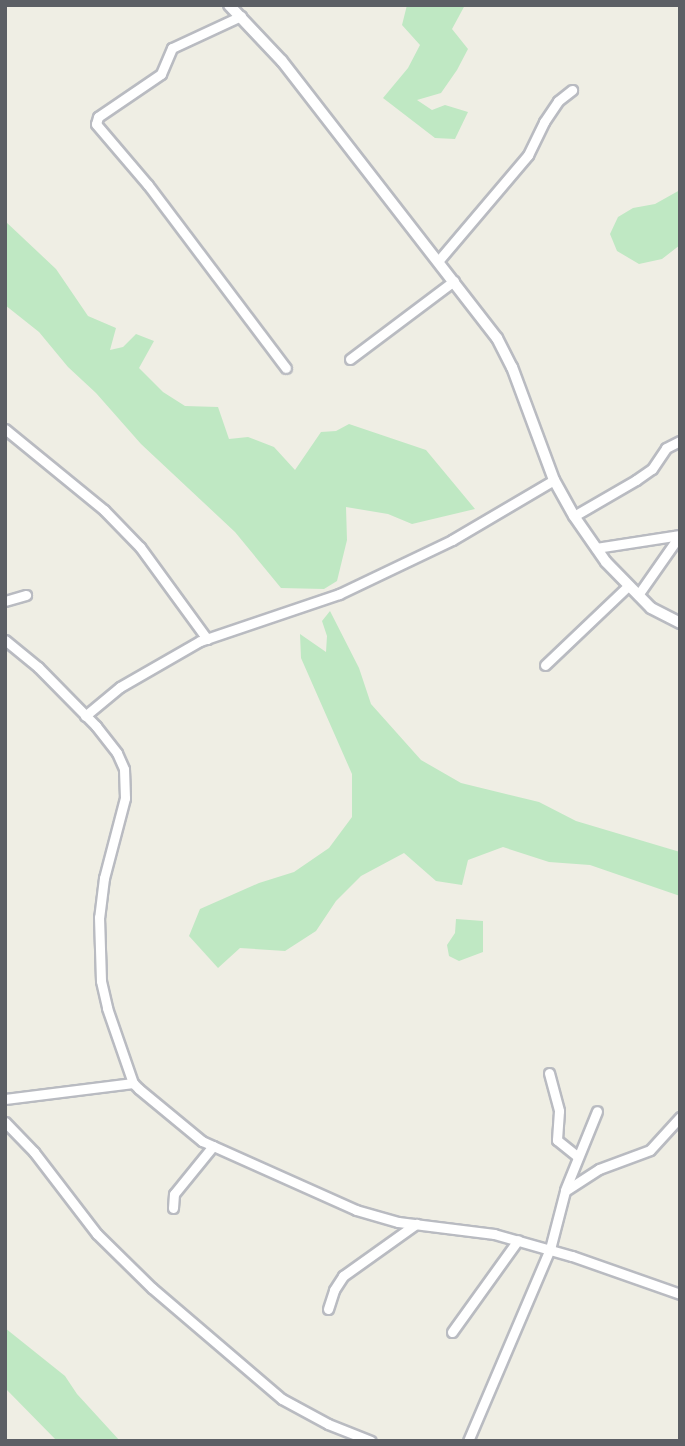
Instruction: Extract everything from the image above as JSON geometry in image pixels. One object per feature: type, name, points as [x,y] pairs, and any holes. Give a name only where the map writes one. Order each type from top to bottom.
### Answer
[{"type":"street","points":[[229,5],[282,61],[497,338],[512,366],[554,480],[573,516],[596,548],[651,608],[680,623]]},
{"type":"street","points":[[241,16],[172,48],[161,74],[98,117],[96,124],[148,185],[286,368]]},
{"type":"street","points":[[439,260],[528,155],[558,101],[572,90]]},
{"type":"street","points":[[350,359],[454,281]]},
{"type":"street","points":[[5,429],[113,519],[140,547],[207,639]]},
{"type":"street","points":[[573,516],[644,475],[661,459],[666,448],[680,441]]},
{"type":"street","points":[[85,716],[120,687],[207,639],[339,594],[452,540],[554,480]]},
{"type":"street","points":[[596,548],[680,535],[638,595]]},
{"type":"street","points":[[545,665],[628,586]]},
{"type":"street","points":[[5,601],[26,595]]},
{"type":"street","points":[[5,640],[85,716],[117,753],[124,769],[125,798],[104,878],[99,917],[104,998],[133,1083],[202,1141],[356,1210],[416,1224],[467,1229],[518,1240],[680,1294]]},
{"type":"street","points":[[549,1073],[559,1111],[557,1140],[577,1156]]},
{"type":"street","points":[[5,1099],[133,1083]]},
{"type":"street","points":[[468,1441],[550,1249],[565,1191],[597,1111]]},
{"type":"street","points":[[565,1191],[599,1169],[650,1150],[680,1116]]},
{"type":"street","points":[[5,1122],[34,1152],[97,1234],[137,1275],[282,1399],[371,1441]]},
{"type":"street","points":[[173,1208],[174,1194],[213,1146]]},
{"type":"street","points":[[328,1308],[334,1290],[343,1276],[416,1224]]},
{"type":"street","points":[[452,1332],[518,1240]]},
{"type":"green space","points":[[407,5],[465,5],[452,29],[468,49],[441,93],[417,100],[432,110],[445,105],[468,112],[455,139],[435,138],[383,98],[408,68],[420,45],[402,25]]},
{"type":"green space","points":[[680,190],[680,245],[662,259],[639,264],[617,251],[610,234],[618,217],[633,208],[655,204]]},
{"type":"green space","points":[[5,221],[56,269],[88,316],[116,328],[110,350],[123,347],[136,334],[154,341],[139,368],[163,392],[185,406],[218,407],[229,439],[248,437],[274,447],[295,470],[321,432],[336,431],[349,424],[426,450],[475,509],[412,524],[388,514],[346,507],[347,540],[337,581],[324,589],[281,588],[235,532],[141,444],[96,393],[68,367],[39,332],[5,305]]},
{"type":"green space","points":[[330,611],[359,668],[371,704],[421,760],[461,783],[539,802],[576,821],[680,852],[680,896],[590,865],[549,862],[503,847],[468,860],[462,885],[436,881],[404,853],[361,876],[336,901],[316,931],[285,951],[240,948],[218,968],[189,936],[200,909],[259,883],[294,872],[329,848],[352,817],[352,774],[301,658],[300,634],[326,652],[327,636],[322,621]]},
{"type":"green space","points":[[456,919],[483,921],[483,952],[459,961],[449,956],[447,945],[455,933]]},
{"type":"green space","points":[[5,1328],[65,1376],[77,1394],[120,1441],[57,1441],[5,1388]]}]
